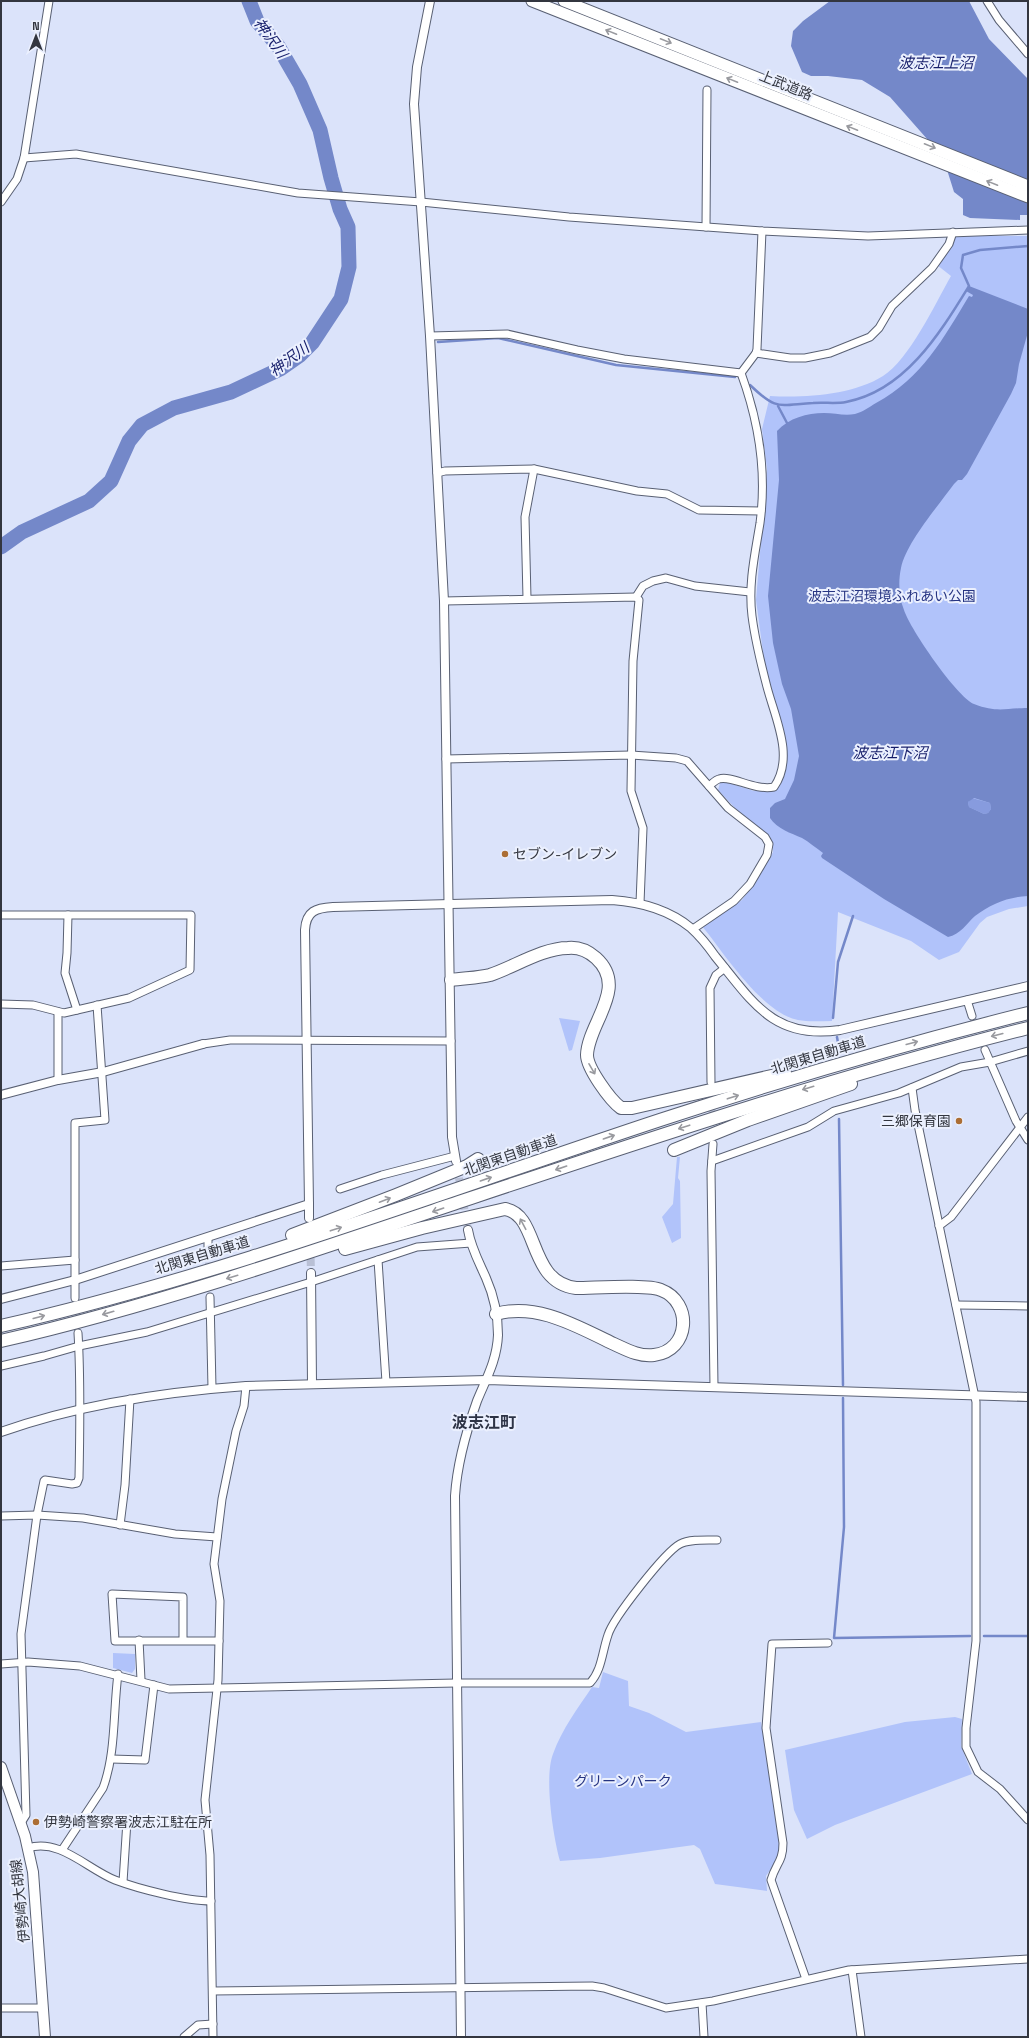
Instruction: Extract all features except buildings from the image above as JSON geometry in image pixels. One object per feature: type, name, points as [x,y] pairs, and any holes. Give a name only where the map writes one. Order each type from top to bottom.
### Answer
[{"type":"highway","name":"上武道路","points":[[532,1],[891,137],[1028,186]]},
{"type":"highway","name":"上武道路","points":[[564,1],[891,137],[1028,198]]},
{"type":"highway","points":[[451,980],[489,975],[563,948],[581,949],[593,956],[603,966],[608,986],[606,1000],[588,1049],[588,1061],[613,1101],[621,1108],[875,1054]]},
{"type":"highway","points":[[451,980],[489,980],[559,955],[572,953],[585,957],[598,968],[603,986],[601,1000],[580,1054]]},
{"type":"highway","name":"北関東自動車道","points":[[1,1326],[179,1278],[318,1235],[668,1118],[875,1054],[1028,1012]]},
{"type":"highway","name":"北関東自動車道","points":[[1,1341],[98,1316],[270,1265],[742,1108],[967,1043],[1028,1028]]},
{"type":"highway","points":[[674,1150],[748,1120],[967,1043]]},
{"type":"highway","points":[[179,1278],[396,1196],[467,1166],[478,1159]]},
{"type":"highway","points":[[270,1265],[348,1248],[422,1228],[505,1209],[512,1210],[519,1216],[543,1266],[555,1281],[568,1287],[576,1288],[659,1288],[677,1300],[684,1315],[684,1322],[680,1338],[671,1349],[657,1355],[649,1356],[632,1352],[543,1313],[506,1311],[496,1314]]},
{"type":"highway","points":[[496,1314],[543,1319],[641,1360],[662,1360],[676,1352],[681,1346],[688,1332],[689,1315],[684,1300],[673,1290],[651,1282],[569,1282],[552,1271],[546,1261],[544,1249]]},
{"type":"main road","name":"伊勢崎大胡線","points":[[1,1767],[5,1788],[21,1823],[28,1848],[35,1884],[45,2037]]},
{"type":"street","points":[[1,202],[17,180],[24,158],[49,1]]},
{"type":"street","points":[[340,1189],[376,1177],[455,1158],[452,1137],[450,1040],[451,980],[448,905],[444,601],[430,336],[414,104],[417,67],[430,1]]},
{"type":"street","points":[[987,1],[999,20],[1028,54]]},
{"type":"street","points":[[706,227],[707,90]]},
{"type":"street","points":[[24,158],[76,154],[262,188],[322,195],[420,202],[523,214],[762,231],[868,236],[1028,230]]},
{"type":"street","points":[[741,374],[756,353],[762,231]]},
{"type":"street","points":[[756,353],[790,358],[805,358],[830,353],[870,337],[879,328],[892,306],[932,268],[948,244],[953,232]]},
{"type":"street","points":[[430,336],[507,334],[624,359],[741,374]]},
{"type":"street","points":[[709,786],[718,779],[726,778],[754,787],[774,787],[779,780],[782,767],[781,739],[760,659],[752,616],[750,592],[761,511],[763,470],[752,402],[741,374]]},
{"type":"street","points":[[437,473],[445,471],[534,469],[637,491],[667,494],[699,510],[761,511]]},
{"type":"street","points":[[527,598],[525,517],[534,469]]},
{"type":"street","points":[[636,597],[643,586],[654,580],[666,578],[695,586],[750,592]]},
{"type":"street","points":[[444,601],[527,598],[636,597]]},
{"type":"street","points":[[636,597],[639,600],[633,662],[631,791],[643,828],[640,903]]},
{"type":"street","points":[[446,759],[631,755],[676,758],[687,761],[728,808],[765,837],[769,844],[769,849],[760,870],[734,901],[692,930]]},
{"type":"street","points":[[309,1218],[308,1040],[305,930],[307,918],[311,913],[328,907],[612,900],[640,903],[664,912],[692,930],[725,968],[745,995],[761,1011],[786,1025],[811,1031],[840,1030],[1028,986]]},
{"type":"street","points":[[1,915],[190,915],[190,970],[129,998],[64,1013],[33,1005],[1,1004]]},
{"type":"street","points":[[68,915],[65,973],[77,1010]]},
{"type":"street","points":[[711,1082],[710,988],[716,975],[725,968]]},
{"type":"street","points":[[967,1000],[972,1016]]},
{"type":"street","points":[[75,1298],[75,1123],[101,1122],[105,1120],[103,1072],[97,1005]]},
{"type":"street","points":[[58,1012],[58,1080]]},
{"type":"street","points":[[1,1095],[58,1080],[103,1072],[203,1044],[230,1040],[450,1040]]},
{"type":"street","points":[[985,1050],[1020,1128],[1028,1140]]},
{"type":"street","points":[[712,1161],[808,1127],[834,1111],[912,1088],[961,1067],[990,1062],[1028,1051]]},
{"type":"street","points":[[912,1088],[914,1110],[974,1395],[976,1641],[965,1742],[968,1754],[978,1772],[1004,1793],[1028,1820]]},
{"type":"street","points":[[939,1226],[951,1217],[1028,1117]]},
{"type":"street","points":[[713,1144],[714,1386]]},
{"type":"street","points":[[1,1299],[75,1280],[309,1204]]},
{"type":"street","points":[[461,2037],[456,1683],[456,1486],[469,1425],[487,1380],[497,1348],[496,1314],[489,1286],[471,1243],[468,1230]]},
{"type":"street","points":[[208,1238],[208,1252]]},
{"type":"street","points":[[1,1366],[79,1346],[147,1332],[311,1278],[378,1260],[417,1247],[471,1243]]},
{"type":"street","points":[[1,1266],[75,1260]]},
{"type":"street","points":[[378,1260],[386,1382]]},
{"type":"street","points":[[311,1278],[312,1384]]},
{"type":"street","points":[[210,1297],[209,1312],[212,1388]]},
{"type":"street","points":[[956,1305],[1028,1306]]},
{"type":"street","points":[[21,1823],[26,1815],[21,1634],[37,1515],[45,1480],[72,1484],[78,1480],[81,1418],[79,1409],[78,1333]]},
{"type":"street","points":[[1,1432],[79,1409],[130,1399],[212,1388],[246,1386],[487,1380],[1028,1397]]},
{"type":"street","points":[[213,2037],[210,1855],[205,1800],[217,1688],[219,1641],[220,1601],[214,1569],[222,1499],[236,1431],[244,1406],[246,1386]]},
{"type":"street","points":[[120,1525],[125,1485],[130,1399]]},
{"type":"street","points":[[1,1516],[37,1515],[83,1518],[175,1534],[217,1537]]},
{"type":"street","points":[[1,1664],[22,1662],[71,1665],[118,1674],[169,1689],[456,1683],[590,1683],[597,1676],[608,1633],[631,1597],[659,1565],[680,1544],[717,1540]]},
{"type":"street","points":[[183,1640],[183,1597],[112,1594],[116,1641],[219,1641]]},
{"type":"street","points":[[139,1640],[140,1680]]},
{"type":"street","points":[[806,1979],[771,1880],[773,1872],[782,1859],[783,1843],[766,1728],[772,1644],[828,1644]]},
{"type":"street","points":[[62,1850],[104,1788],[110,1759],[118,1674]]},
{"type":"street","points":[[110,1759],[145,1760],[154,1685]]},
{"type":"street","points":[[123,1882],[127,1821],[207,1824]]},
{"type":"street","points":[[28,1848],[36,1846],[62,1850],[93,1869],[123,1882],[151,1890],[211,1901]]},
{"type":"street","points":[[213,1991],[597,1987],[666,2008],[702,2003],[852,1970],[1028,1959]]},
{"type":"street","points":[[852,1970],[861,2037]]},
{"type":"street","points":[[702,2003],[704,2037]]},
{"type":"street","points":[[1,2008],[42,2008]]},
{"type":"street","points":[[184,2037],[198,2026],[213,2024]]},
{"type":"green space","name":"波志江下沼","points":[[955,236],[1028,236],[1028,906],[1009,909],[987,917],[980,923],[959,952],[939,960],[911,941],[838,912],[832,1021],[798,1020],[784,1015],[758,994],[733,966],[702,926],[742,900],[758,878],[773,852],[773,844],[769,836],[737,810],[718,790],[720,783],[725,782],[754,791],[776,789],[782,781],[787,758],[786,744],[764,660],[756,600],[767,469],[762,429],[770,396],[813,396],[843,391],[871,382],[883,376],[893,368],[912,345],[951,276],[937,265]]},
{"type":"green space","points":[[559,1018],[580,1021],[572,1050],[569,1051]]},
{"type":"green space","points":[[677,1157],[680,1157],[678,1178],[680,1181],[681,1238],[672,1243],[662,1217],[673,1204]]},
{"type":"green space","points":[[113,1653],[135,1654],[135,1669],[132,1673],[113,1668]]},
{"type":"green space","name":"グリーンパーク","points":[[603,1672],[628,1681],[629,1706],[649,1713],[686,1732],[761,1722],[779,1844],[779,1857],[766,1876],[767,1891],[715,1884],[700,1849],[694,1845],[600,1858],[560,1861],[550,1807],[550,1764],[553,1754],[566,1727],[592,1687],[599,1688]]},
{"type":"green space","points":[[955,1717],[962,1719],[961,1746],[972,1774],[835,1825],[807,1839],[794,1810],[785,1750],[905,1722]]},
{"type":"shaded area","points":[[972,798],[990,803],[991,809],[988,813],[984,814],[969,807],[968,802]]},
{"type":"water","name":"波志江上沼","points":[[830,1],[969,1],[989,39],[1028,79],[1028,215],[1020,215],[1020,220],[970,218],[963,215],[963,199],[954,192],[943,157],[890,97],[862,80],[828,76],[811,76],[802,72],[791,46],[793,31],[803,21]]},
{"type":"water","name":"波志江下沼","points":[[969,286],[1028,309],[1028,332],[1019,364],[1016,383],[967,474],[962,480],[958,480],[954,484],[923,525],[909,547],[901,568],[901,600],[908,619],[924,646],[946,676],[966,699],[982,707],[995,709],[1028,708],[1028,896],[1007,900],[987,908],[975,916],[956,934],[948,937],[884,899],[822,858],[821,856],[823,853],[810,843],[780,828],[770,818],[770,808],[775,803],[785,799],[794,780],[799,756],[791,709],[782,684],[773,643],[768,596],[779,480],[777,431],[787,423],[805,415],[818,413],[847,415],[855,414],[892,393],[906,382],[930,356],[969,296],[972,297],[973,295],[966,291]],"holes":[[[974,798],[990,803],[991,809],[988,813],[984,814],[969,807],[968,802]]]},
{"type":"waterway","name":"神沢川","points":[[1,547],[22,532],[89,501],[111,481],[129,441],[142,425],[174,408],[231,392],[280,369],[300,355],[312,343],[341,299],[349,267],[348,227],[340,209],[331,178],[320,130],[300,84],[278,46],[257,21],[249,1]]},
{"type":"waterway","points":[[750,385],[766,399],[773,403],[785,405],[842,403],[867,396],[886,386],[903,373],[919,358],[946,322],[969,286],[961,268],[963,255],[980,250],[1028,246]]},
{"type":"waterway","points":[[438,342],[498,338],[616,365],[735,377]]},
{"type":"waterway","points":[[778,406],[787,423]]},
{"type":"waterway","points":[[833,1018],[838,962],[853,916]]},
{"type":"waterway","points":[[837,1037],[838,1043]]},
{"type":"waterway","points":[[839,1119],[843,1385]]},
{"type":"waterway","points":[[843,1398],[844,1527],[834,1638],[970,1636]]},
{"type":"waterway","points":[[984,1636],[1028,1636]]},
{"type":"tunnel","points":[[972,1016],[985,1050]]},
{"type":"tunnel","points":[[711,1086],[713,1136]]},
{"type":"tunnel","points":[[457,1166],[468,1230]]},
{"type":"tunnel","points":[[310,1234],[311,1273]]},
{"type":"tunnel","points":[[208,1252],[210,1297]]},
{"type":"tunnel","points":[[75,1298],[78,1333]]},
{"type":"place","name":"セブン-イレブン","points":[[505,854]]},
{"type":"place","name":"三郷保育園","points":[[959,1121]]},
{"type":"place","name":"伊勢崎警察署波志江駐在所","points":[[36,1822]]},
{"type":"district","name":"波志江町","points":[[484,1422]]},
{"type":"park label","name":"波志江沼環境ふれあい公園","points":[[892,596]]}]
